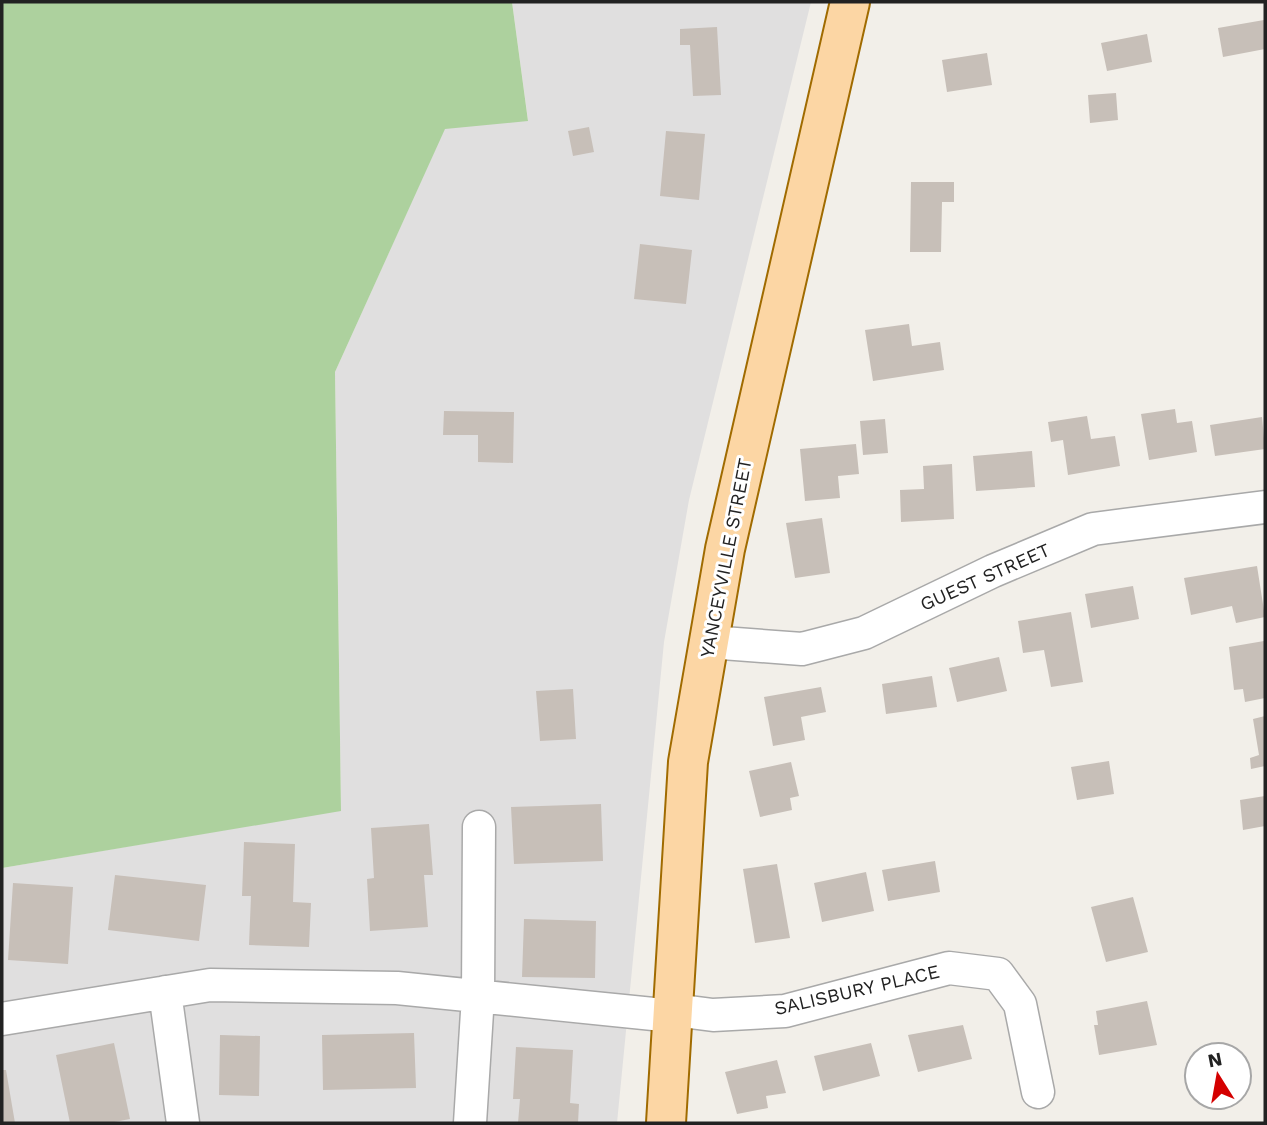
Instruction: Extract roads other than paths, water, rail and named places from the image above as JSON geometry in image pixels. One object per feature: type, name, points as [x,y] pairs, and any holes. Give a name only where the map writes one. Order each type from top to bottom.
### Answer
[{"type":"main road","name":"YANCEYVILLE STREET","points":[[666,1123],[688,762],[725,549],[850,2]]},
{"type":"street","name":"GUEST STREET","points":[[709,642],[802,649],[864,633],[993,571],[1093,529],[1265,508]]},
{"type":"street","points":[[470,1123],[478,996],[479,827]]},
{"type":"street","name":"SALISBURY PLACE","points":[[2,1019],[210,985],[397,988],[713,1015],[785,1011],[950,968],[998,974],[1020,1004],[1038,1092]]},
{"type":"street","points":[[165,992],[183,1123]]}]
